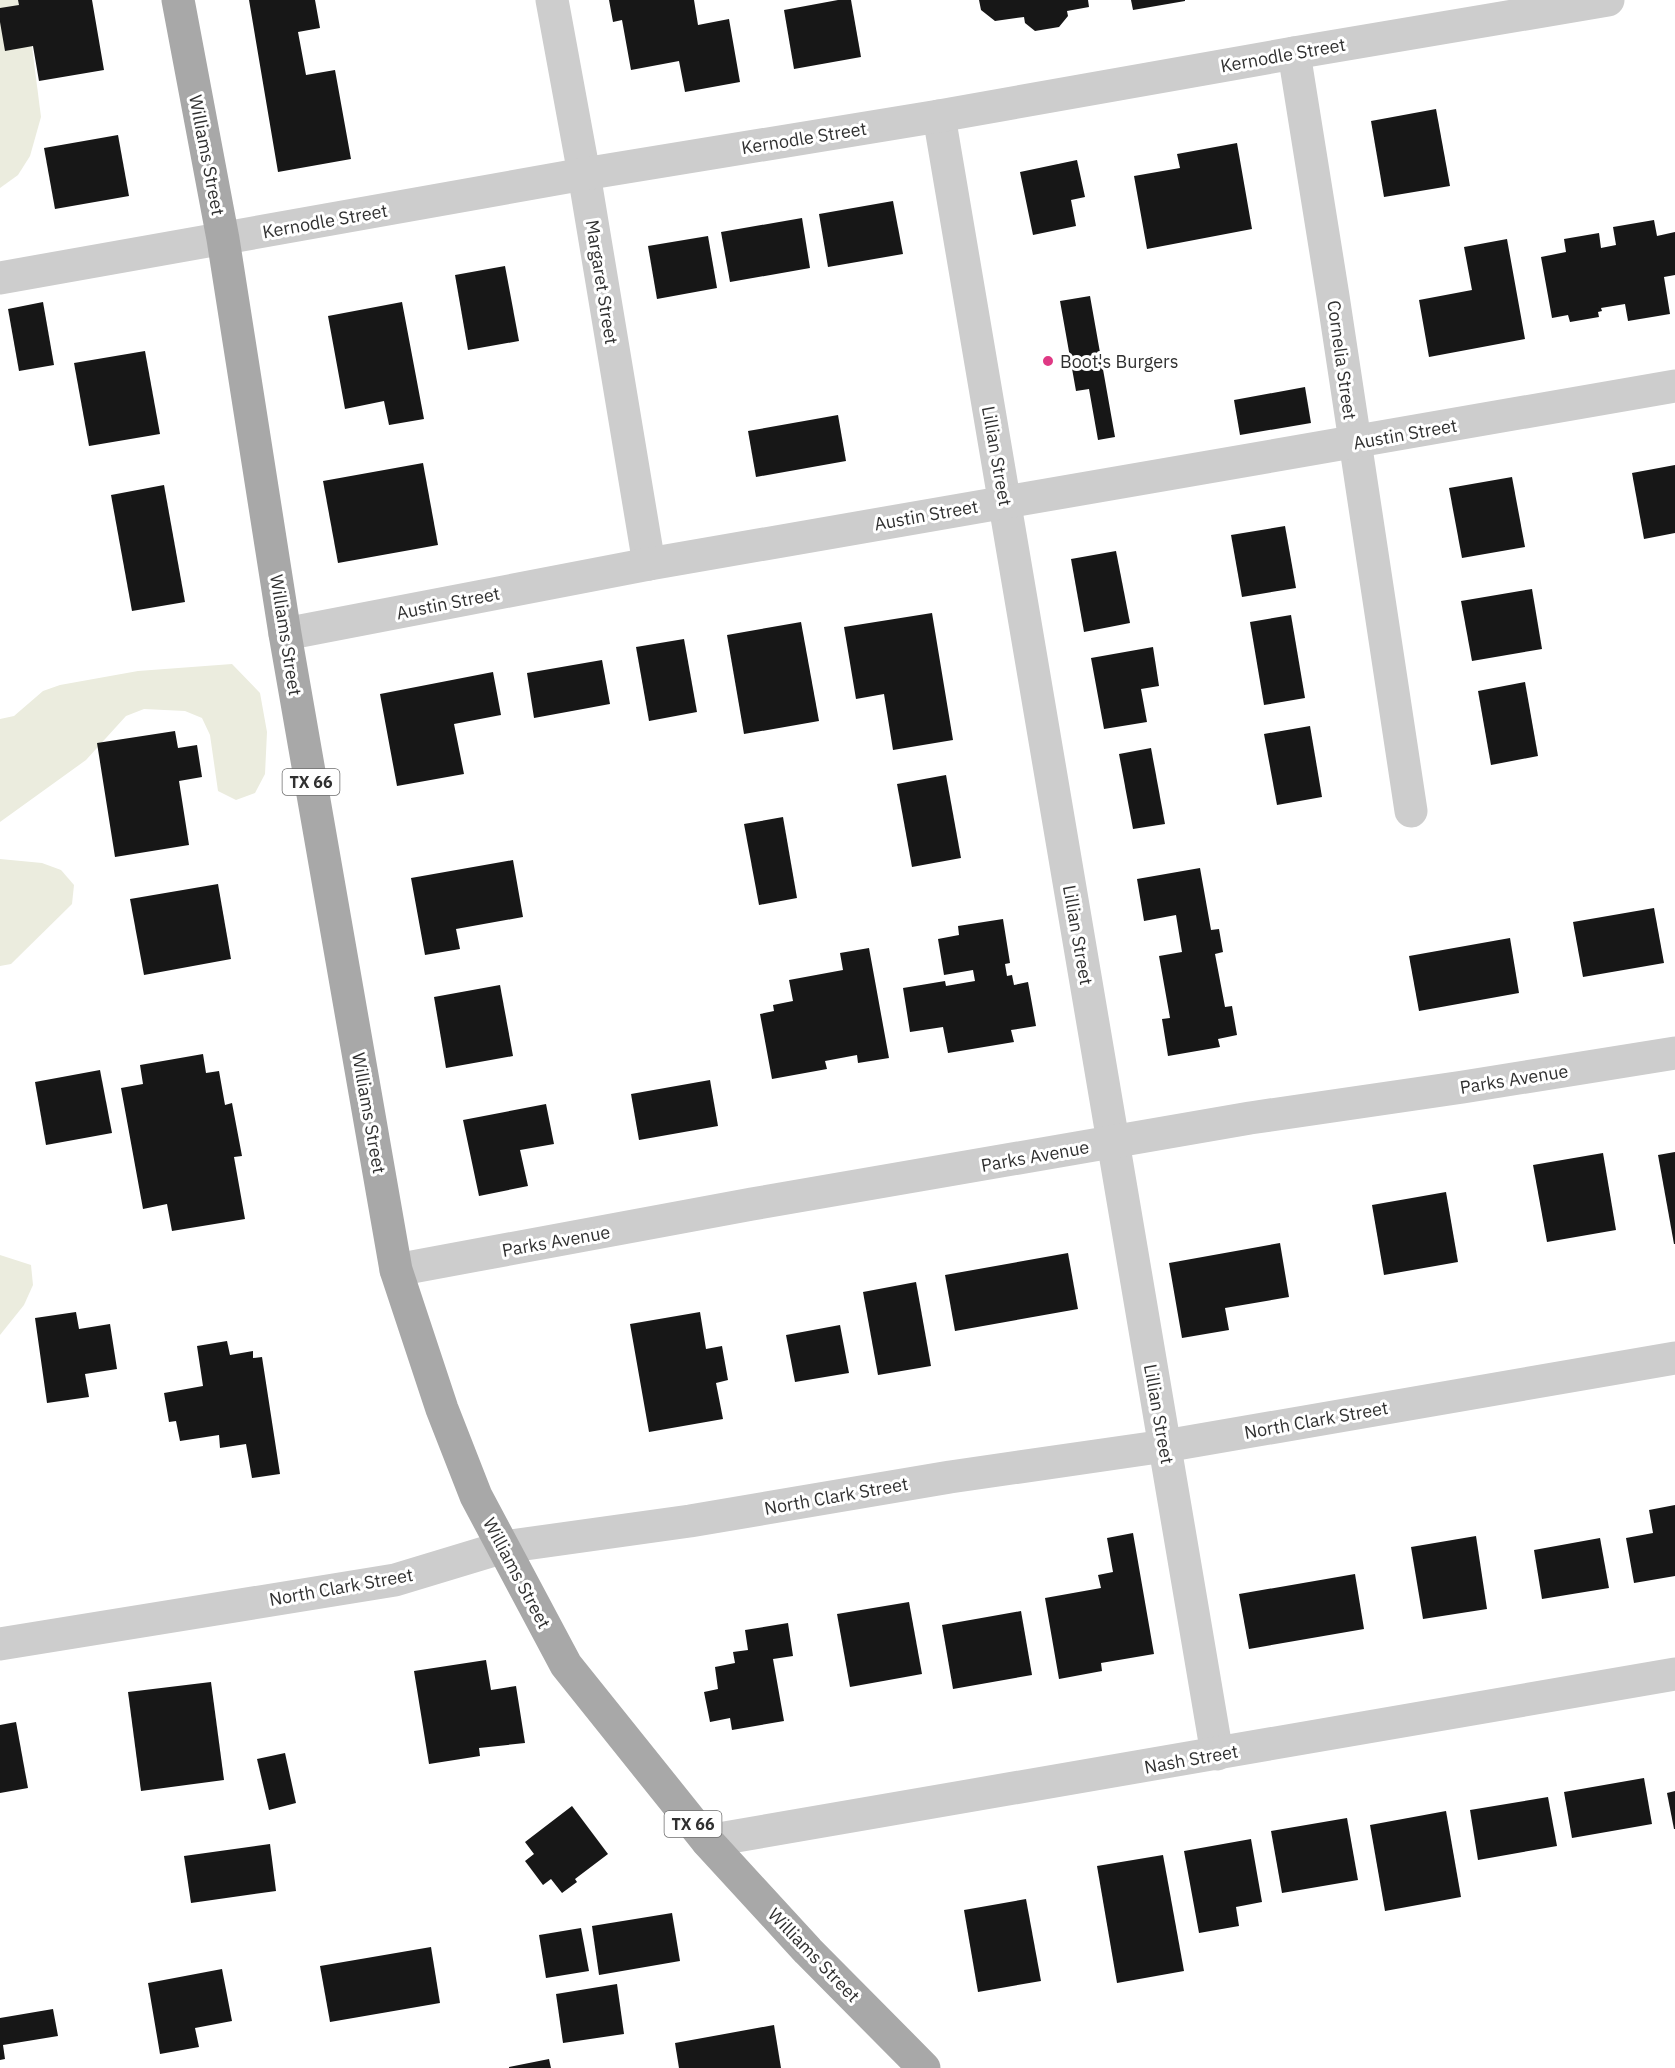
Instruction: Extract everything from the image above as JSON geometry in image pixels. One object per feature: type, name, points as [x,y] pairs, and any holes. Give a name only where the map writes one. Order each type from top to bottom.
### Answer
[{"type":"main road","name":"Williams Street","points":[[178,0],[223,239],[285,634],[396,1270],[442,1409],[477,1496],[566,1665],[707,1841],[808,1951],[924,2068]]},
{"type":"street","name":"Margaret Street","points":[[552,0],[584,174],[649,564]]},
{"type":"street","name":"Kernodle Street","points":[[0,278],[584,174],[939,116],[1608,0]]},
{"type":"street","name":"Cornelia Street","points":[[1294,53],[1411,811]]},
{"type":"street","name":"Lillian Street","points":[[939,116],[1217,1754]]},
{"type":"street","name":"Austin Street","points":[[285,634],[649,564],[1675,386]]},
{"type":"street","name":"Parks Avenue","points":[[396,1270],[764,1202],[1250,1118],[1462,1088],[1675,1053]]},
{"type":"street","name":"North Clark Street","points":[[0,1644],[395,1580],[504,1547],[690,1521],[950,1477],[1165,1446],[1675,1358]]},
{"type":"street","name":"Nash Street","points":[[707,1841],[1675,1674]]},
{"type":"shaded area","points":[[0,0],[26,0],[41,117],[30,156],[18,175],[0,188]]},
{"type":"shaded area","points":[[232,664],[260,693],[267,732],[265,774],[255,793],[236,800],[218,791],[210,735],[202,718],[185,711],[144,709],[126,716],[86,760],[0,822],[0,719],[14,716],[43,691],[60,685],[138,671]]},
{"type":"shaded area","points":[[0,859],[42,863],[61,870],[74,885],[72,904],[11,964],[0,966]]},
{"type":"shaded area","points":[[0,1255],[31,1265],[33,1285],[24,1305],[0,1335]]},
{"type":"building","points":[[18,0],[92,0],[104,70],[39,81],[33,46],[5,51],[0,8],[19,5]]},
{"type":"building","points":[[249,0],[315,0],[320,28],[298,32],[306,75],[335,70],[351,159],[278,172]]},
{"type":"building","points":[[609,0],[694,0],[698,25],[729,19],[740,82],[685,92],[679,61],[631,70],[622,20],[613,22]]},
{"type":"building","points":[[838,0],[851,0],[861,57],[794,69],[784,10]]},
{"type":"building","points":[[979,0],[1088,0],[1089,7],[1067,11],[1068,16],[1059,27],[1035,31],[1025,23],[1024,17],[995,21],[981,10]]},
{"type":"building","points":[[1131,0],[1185,0],[1185,1],[1133,10]]},
{"type":"building","points":[[1436,109],[1450,186],[1384,197],[1371,121]]},
{"type":"building","points":[[118,135],[129,196],[55,209],[44,148]]},
{"type":"building","points":[[1237,143],[1252,229],[1147,249],[1134,176],[1180,168],[1177,154]]},
{"type":"building","points":[[1077,160],[1085,197],[1071,200],[1076,226],[1033,235],[1020,172]]},
{"type":"building","points":[[893,201],[903,254],[828,267],[819,214]]},
{"type":"building","points":[[802,218],[810,268],[730,282],[721,232]]},
{"type":"building","points":[[1654,220],[1657,236],[1675,232],[1675,275],[1664,277],[1670,314],[1628,321],[1625,304],[1601,308],[1602,311],[1598,312],[1599,317],[1570,322],[1568,315],[1552,318],[1541,257],[1566,252],[1564,239],[1599,233],[1601,248],[1616,245],[1613,227]]},
{"type":"building","points":[[708,236],[717,288],[657,299],[648,246]]},
{"type":"building","points":[[1507,239],[1525,339],[1429,357],[1419,300],[1472,290],[1464,247]]},
{"type":"building","points":[[505,266],[519,341],[468,350],[455,275]]},
{"type":"building","points":[[1090,296],[1115,437],[1098,440],[1089,389],[1076,391],[1060,301]]},
{"type":"building","points":[[43,302],[54,365],[19,371],[8,309]]},
{"type":"building","points":[[402,302],[424,419],[389,425],[384,401],[345,409],[328,316]]},
{"type":"building","points":[[145,351],[160,434],[89,446],[74,363]]},
{"type":"building","points":[[1305,387],[1311,423],[1240,435],[1234,400]]},
{"type":"building","points":[[838,415],[846,461],[756,477],[748,431]]},
{"type":"building","points":[[423,463],[438,545],[338,563],[323,481]]},
{"type":"building","points":[[1675,465],[1675,533],[1644,539],[1632,473]]},
{"type":"building","points":[[1512,477],[1525,547],[1462,558],[1449,488]]},
{"type":"building","points":[[164,485],[185,602],[132,611],[111,495]]},
{"type":"building","points":[[1285,526],[1296,588],[1242,597],[1231,535]]},
{"type":"building","points":[[1116,551],[1130,623],[1084,632],[1071,559]]},
{"type":"building","points":[[1532,589],[1542,649],[1472,661],[1461,601]]},
{"type":"building","points":[[932,613],[953,740],[893,750],[884,694],[856,699],[844,627]]},
{"type":"building","points":[[1291,615],[1305,698],[1264,705],[1250,622]]},
{"type":"building","points":[[801,622],[819,721],[744,734],[727,635]]},
{"type":"building","points":[[684,639],[697,712],[649,721],[636,647]]},
{"type":"building","points":[[1153,647],[1159,686],[1141,689],[1147,722],[1104,729],[1091,658]]},
{"type":"building","points":[[602,660],[610,704],[534,718],[527,673]]},
{"type":"building","points":[[493,672],[501,715],[454,724],[464,774],[397,786],[380,694]]},
{"type":"building","points":[[1525,682],[1538,756],[1491,765],[1478,691]]},
{"type":"building","points":[[1310,726],[1322,797],[1277,805],[1264,734]]},
{"type":"building","points":[[175,731],[178,748],[197,745],[202,777],[179,781],[189,845],[115,857],[97,743]]},
{"type":"building","points":[[1151,748],[1165,824],[1133,829],[1119,754]]},
{"type":"building","points":[[946,775],[961,858],[912,867],[897,784]]},
{"type":"building","points":[[783,817],[797,898],[759,905],[744,824]]},
{"type":"building","points":[[513,860],[523,917],[456,929],[460,949],[425,955],[411,878]]},
{"type":"building","points":[[1200,868],[1211,930],[1219,929],[1223,952],[1215,954],[1225,1007],[1232,1006],[1237,1035],[1218,1039],[1220,1047],[1168,1056],[1162,1019],[1170,1018],[1159,956],[1182,952],[1176,915],[1144,921],[1137,879]]},
{"type":"building","points":[[218,884],[231,959],[144,975],[130,899]]},
{"type":"building","points":[[1654,908],[1664,963],[1583,977],[1573,922]]},
{"type":"building","points":[[1003,919],[1010,963],[1005,964],[1007,976],[1012,975],[1014,985],[1028,982],[1036,1026],[1011,1030],[1014,1042],[948,1053],[943,1027],[910,1032],[903,988],[945,981],[946,986],[975,981],[973,970],[944,975],[938,939],[959,935],[958,926]]},
{"type":"building","points":[[1510,938],[1519,993],[1419,1011],[1409,956]]},
{"type":"building","points":[[869,948],[889,1058],[858,1063],[857,1055],[825,1061],[827,1069],[772,1079],[760,1014],[774,1011],[773,1005],[793,1001],[789,980],[843,970],[840,953]]},
{"type":"building","points":[[500,985],[513,1056],[446,1068],[434,997]]},
{"type":"building","points":[[203,1054],[206,1073],[219,1071],[225,1105],[232,1103],[242,1156],[234,1157],[245,1219],[172,1231],[167,1204],[143,1209],[121,1088],[143,1084],[140,1065]]},
{"type":"building","points":[[100,1070],[112,1133],[46,1145],[35,1082]]},
{"type":"building","points":[[710,1080],[718,1126],[639,1140],[631,1094]]},
{"type":"building","points":[[546,1104],[554,1144],[520,1150],[528,1186],[479,1196],[463,1120]]},
{"type":"building","points":[[1675,1152],[1675,1244],[1674,1244],[1658,1155]]},
{"type":"building","points":[[1603,1153],[1616,1230],[1547,1242],[1533,1165]]},
{"type":"building","points":[[1446,1192],[1458,1262],[1384,1275],[1372,1205]]},
{"type":"building","points":[[1280,1243],[1289,1297],[1225,1308],[1229,1330],[1182,1338],[1169,1263]]},
{"type":"building","points":[[1068,1253],[1078,1309],[955,1331],[945,1275]]},
{"type":"building","points":[[916,1282],[931,1366],[878,1375],[863,1292]]},
{"type":"building","points":[[76,1312],[79,1329],[110,1324],[117,1369],[85,1374],[89,1397],[47,1403],[35,1318]]},
{"type":"building","points":[[700,1312],[706,1349],[722,1346],[728,1380],[716,1383],[723,1419],[649,1432],[630,1324]]},
{"type":"building","points":[[840,1325],[849,1373],[795,1382],[786,1335]]},
{"type":"building","points":[[227,1341],[230,1355],[253,1351],[253,1358],[262,1357],[280,1474],[252,1478],[246,1444],[220,1448],[219,1435],[180,1441],[176,1421],[169,1422],[164,1393],[203,1386],[197,1346]]},
{"type":"building","points":[[1675,1505],[1675,1576],[1634,1583],[1626,1538],[1653,1533],[1649,1510]]},
{"type":"building","points":[[1133,1533],[1154,1654],[1101,1663],[1102,1671],[1059,1679],[1045,1598],[1101,1588],[1098,1575],[1113,1572],[1107,1538]]},
{"type":"building","points":[[1476,1536],[1487,1609],[1423,1619],[1411,1547]]},
{"type":"building","points":[[1600,1538],[1609,1588],[1542,1599],[1534,1550]]},
{"type":"building","points":[[1355,1574],[1364,1629],[1249,1649],[1239,1594]]},
{"type":"building","points":[[909,1602],[922,1674],[850,1687],[837,1614]]},
{"type":"building","points":[[1021,1611],[1032,1675],[953,1689],[942,1625]]},
{"type":"building","points":[[788,1623],[793,1656],[773,1659],[784,1721],[732,1730],[730,1718],[710,1722],[704,1692],[718,1689],[715,1667],[735,1663],[733,1652],[748,1650],[745,1630]]},
{"type":"building","points":[[486,1660],[491,1690],[516,1686],[525,1743],[479,1748],[480,1756],[429,1764],[414,1671]]},
{"type":"building","points":[[211,1682],[224,1780],[141,1791],[128,1692]]},
{"type":"building","points":[[16,1722],[28,1788],[0,1793],[0,1725]]},
{"type":"building","points":[[285,1753],[296,1803],[269,1810],[257,1759]]},
{"type":"building","points":[[1644,1778],[1652,1824],[1572,1838],[1564,1792]]},
{"type":"building","points":[[1675,1791],[1675,1829],[1674,1829],[1667,1793]]},
{"type":"building","points":[[1548,1797],[1557,1846],[1478,1860],[1470,1810]]},
{"type":"building","points":[[572,1806],[608,1854],[575,1879],[577,1882],[562,1893],[551,1879],[543,1885],[525,1861],[534,1854],[525,1842]]},
{"type":"building","points":[[1446,1811],[1461,1897],[1385,1911],[1370,1825]]},
{"type":"building","points":[[1347,1818],[1358,1880],[1282,1893],[1271,1831]]},
{"type":"building","points":[[1251,1839],[1262,1902],[1236,1907],[1239,1926],[1199,1933],[1184,1851]]},
{"type":"building","points":[[270,1844],[276,1891],[191,1903],[184,1856]]},
{"type":"building","points":[[1163,1855],[1184,1971],[1117,1983],[1097,1866]]},
{"type":"building","points":[[1026,1899],[1041,1981],[978,1992],[964,1910]]},
{"type":"building","points":[[672,1913],[680,1961],[599,1975],[592,1926]]},
{"type":"building","points":[[581,1928],[589,1971],[546,1978],[539,1935]]},
{"type":"building","points":[[431,1947],[440,2003],[330,2022],[320,1966]]},
{"type":"building","points":[[222,1969],[232,2021],[195,2028],[199,2047],[160,2054],[148,1983]]},
{"type":"building","points":[[617,1984],[624,2034],[563,2043],[556,1994]]},
{"type":"building","points":[[53,2009],[58,2036],[3,2045],[5,2059],[0,2060],[0,2018]]},
{"type":"building","points":[[774,2025],[781,2068],[679,2068],[675,2043]]},
{"type":"building","points":[[549,2059],[551,2068],[509,2068],[509,2067]]},
{"type":"place","name":"Boot's Burgers","points":[[1048,361]]}]
